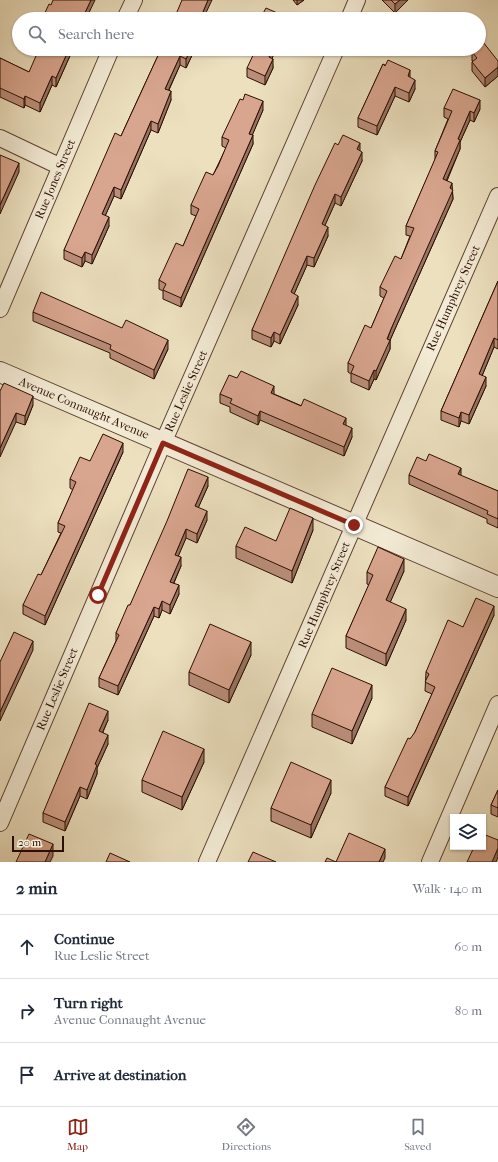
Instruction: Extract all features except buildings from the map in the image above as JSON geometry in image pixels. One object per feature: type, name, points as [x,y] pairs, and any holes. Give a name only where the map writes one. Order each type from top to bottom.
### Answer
[{"type":"street","points":[[128,12],[134,0]]},
{"type":"street","points":[[352,12],[357,0]]},
{"type":"street","name":"Rue Jones Street","points":[[0,309],[59,166],[108,56]]},
{"type":"street","name":"Rue Leslie Street","points":[[0,823],[163,443],[333,56]]},
{"type":"street","points":[[0,138],[59,166]]},
{"type":"street","name":"Rue Humphrey Street","points":[[207,862],[498,196]]},
{"type":"street","name":"Avenue Connaught Avenue","points":[[0,372],[498,587]]},
{"type":"street","points":[[430,862],[498,704]]},
{"type":"route","points":[[98,595],[163,443],[354,525]]}]
